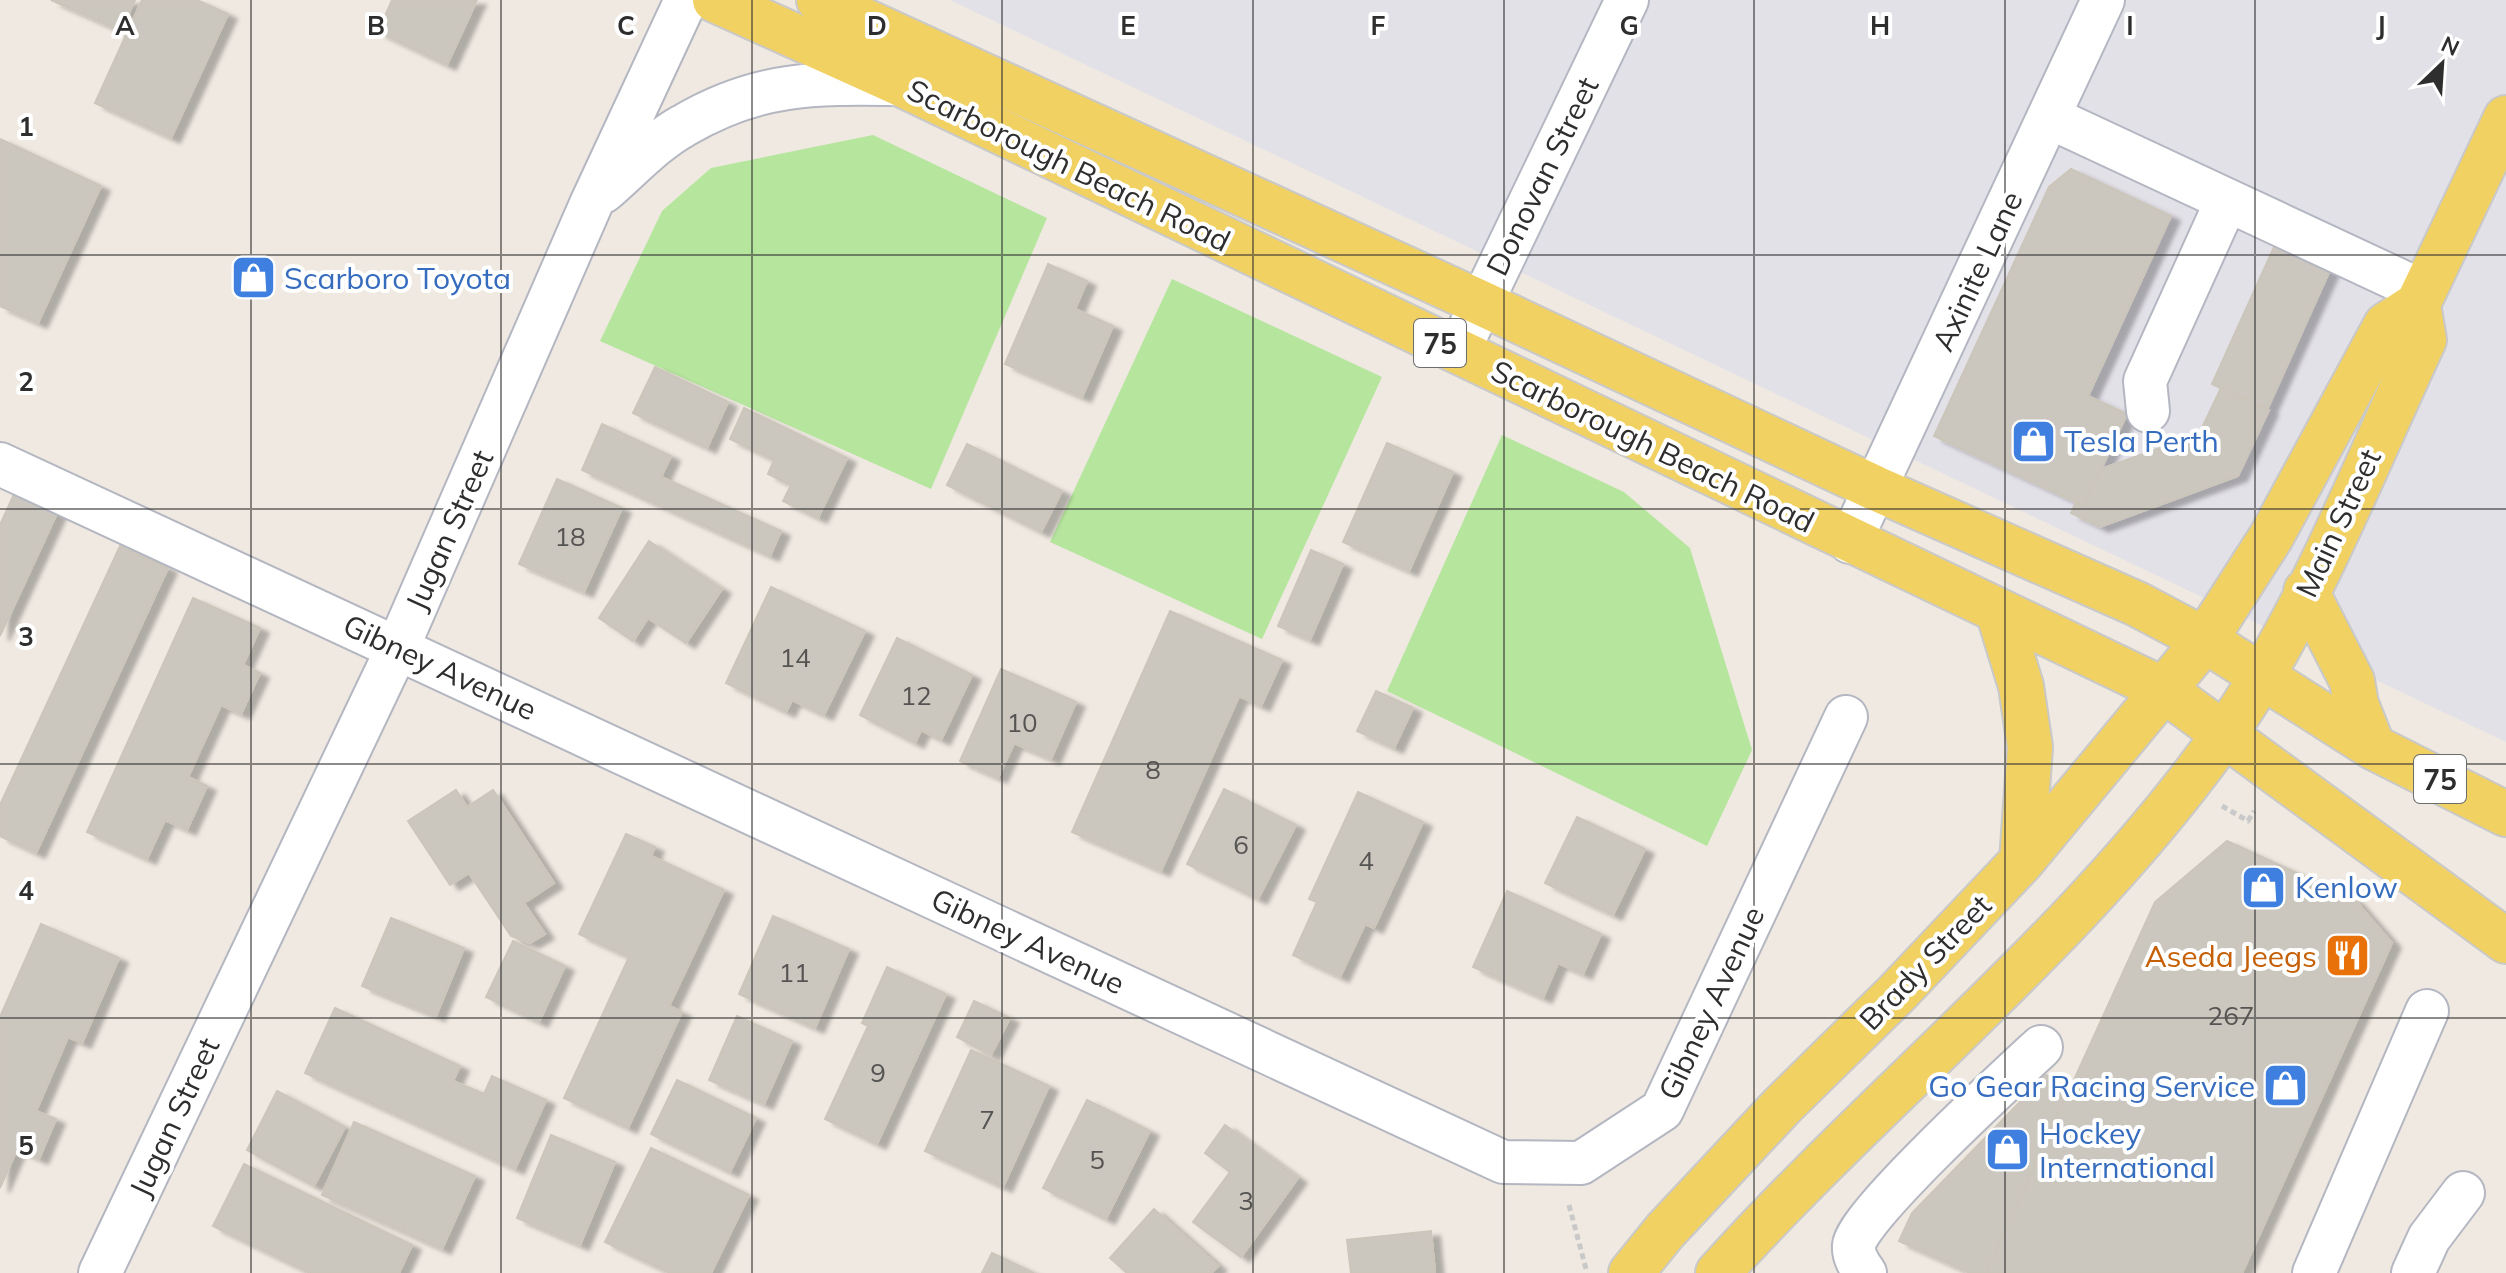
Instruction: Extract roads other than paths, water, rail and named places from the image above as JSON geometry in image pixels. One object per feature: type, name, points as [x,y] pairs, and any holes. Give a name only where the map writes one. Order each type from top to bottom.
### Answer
[{"type":"main road","name":"Scarborough Beach Road","points":[[715,0],[901,84],[2164,690],[2506,941]]},
{"type":"main road","name":"Scarborough Beach Road","points":[[819,0],[1481,303],[1875,488],[2115,594],[2205,640],[2373,747],[2506,814]]},
{"type":"main road","points":[[2421,298],[2506,118]]},
{"type":"main road","name":"Main Street","points":[[2226,733],[2264,675],[2424,340],[2421,298]]},
{"type":"main road","name":"Main Street","points":[[2205,640],[2271,537],[2386,325],[2421,298]]},
{"type":"main road","points":[[2306,591],[2352,681],[2356,704],[2373,747]]},
{"type":"main road","points":[[1998,611],[2021,686],[2030,747],[2022,861]]},
{"type":"main road","name":"Brady Street","points":[[1631,1273],[1665,1231],[1782,1106],[1897,993],[2022,861],[2113,755],[2205,640]]},
{"type":"main road","points":[[1718,1273],[2100,887],[2174,802],[2226,733]]},
{"type":"street","name":"Jugan Street","points":[[100,1273],[398,647],[592,202],[686,0]]},
{"type":"street","name":"Donovan Street","points":[[1458,352],[1627,0]]},
{"type":"street","name":"Axinite Lane","points":[[1850,542],[2103,0]]},
{"type":"street","points":[[592,202],[681,127],[733,100],[787,86],[901,84]]},
{"type":"street","points":[[2049,117],[2227,200],[2421,298]]},
{"type":"street","points":[[2148,411],[2145,381],[2227,200]]},
{"type":"street","name":"Gibney Avenue","points":[[0,464],[1503,1162],[1581,1163],[1662,1110],[1846,717]]},
{"type":"street","points":[[2314,1273],[2427,1011]]},
{"type":"street","points":[[1865,1273],[1858,1264],[1854,1244],[1864,1225],[1950,1133],[2041,1047]]},
{"type":"street","points":[[2413,1273],[2429,1238],[2463,1193]]},
{"type":"place","name":"Scarboro Toyota","points":[[253,278]]},
{"type":"place","name":"Tesla Perth","points":[[2033,441]]},
{"type":"place","name":"Kenlow","points":[[2264,887]]},
{"type":"place","name":"Aseda Jeegs","points":[[2348,956]]},
{"type":"place","name":"Go Gear Racing Service","points":[[2286,1086]]},
{"type":"place","name":"Hockey International","points":[[2008,1150]]}]
